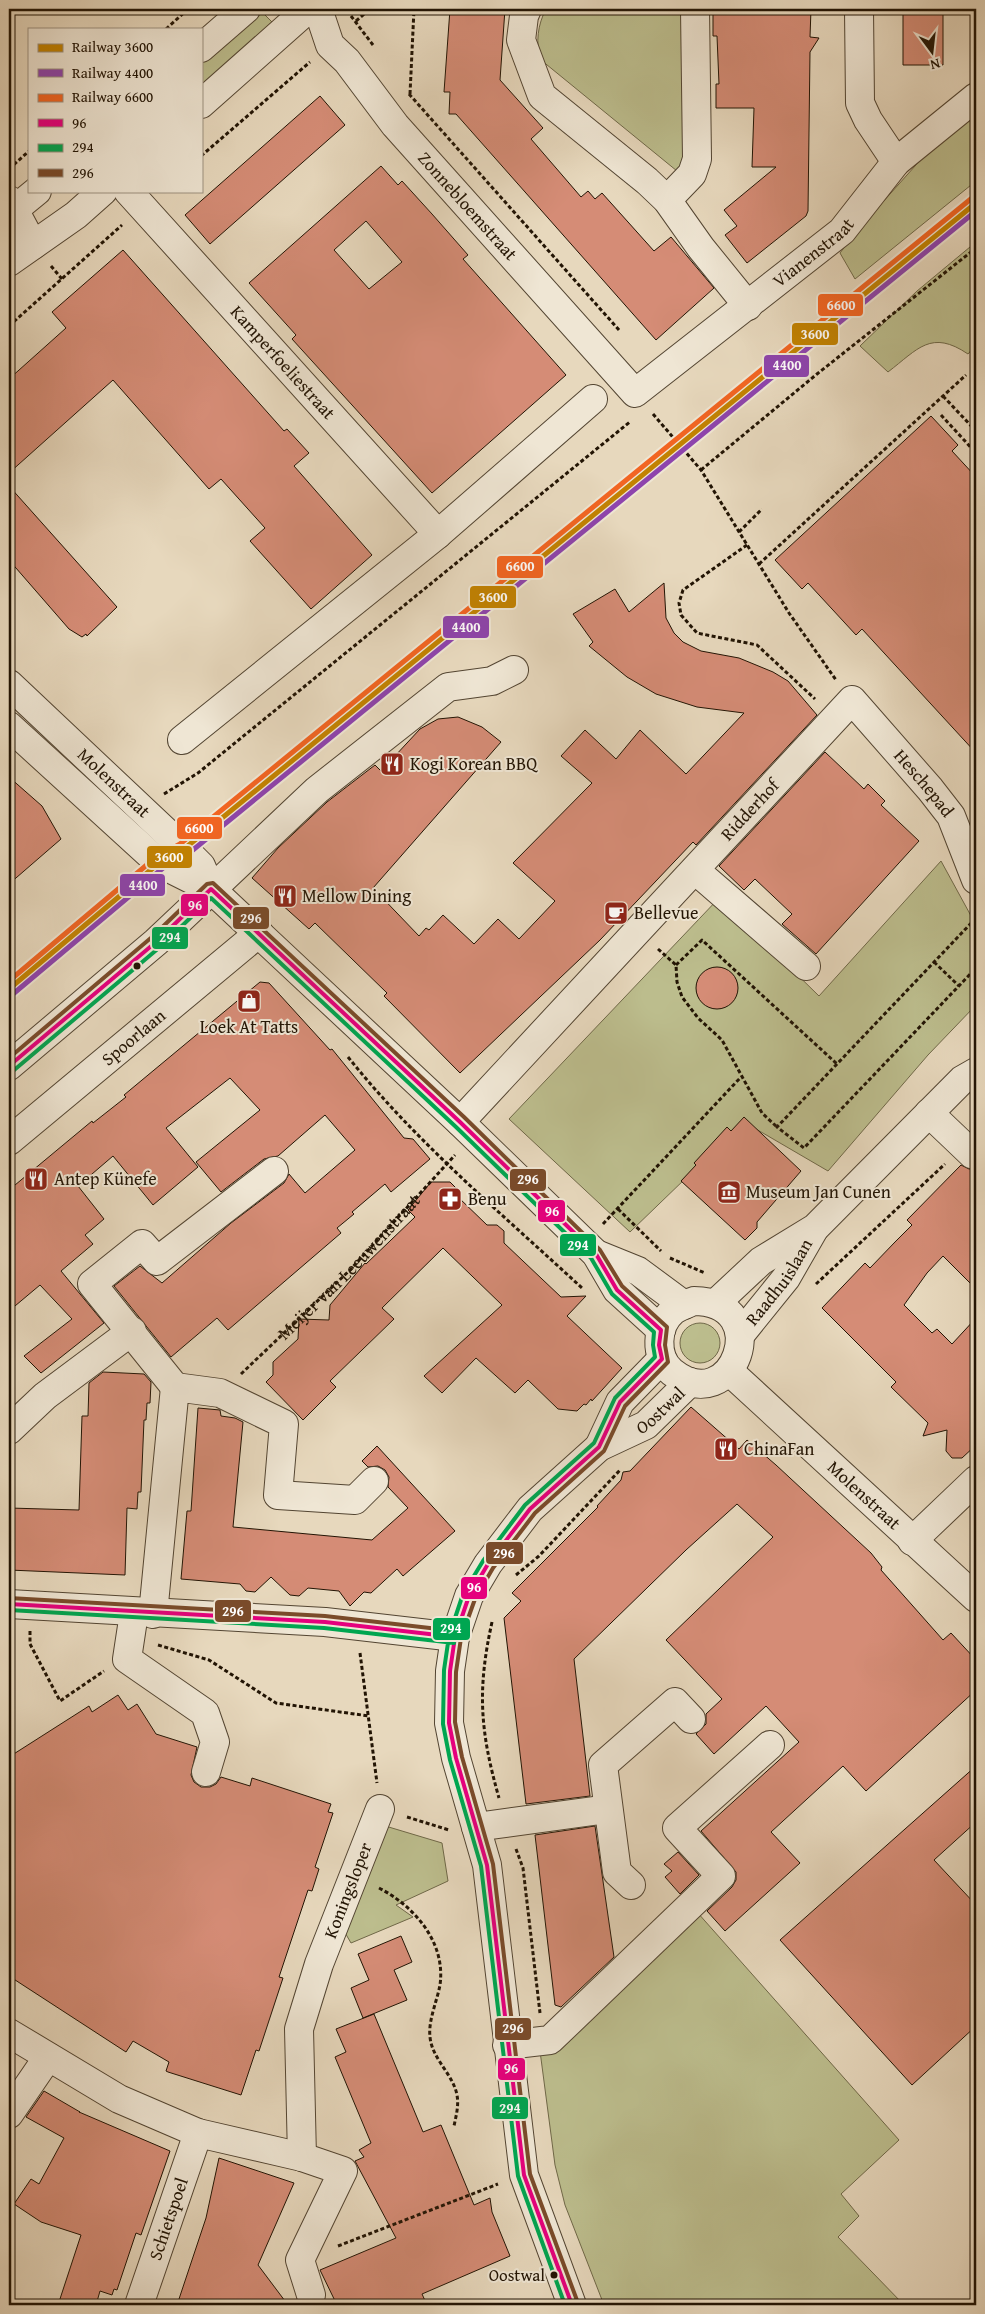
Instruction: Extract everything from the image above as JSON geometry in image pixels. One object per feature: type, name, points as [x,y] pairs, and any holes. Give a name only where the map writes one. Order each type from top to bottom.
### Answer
[{"type":"street","points":[[202,47],[246,9]]},
{"type":"street","points":[[202,103],[308,9]]},
{"type":"street","name":"Zonnebloemstraat","points":[[318,9],[330,45],[348,61],[395,125],[641,400]]},
{"type":"street","points":[[527,9],[524,16],[521,40],[542,96],[647,181],[667,200],[701,248],[748,306]]},
{"type":"street","points":[[667,200],[692,174],[697,159],[695,9]]},
{"type":"street","points":[[858,9],[860,103],[868,120],[896,162]]},
{"type":"street","name":"Vianenstraat","points":[[641,400],[748,306],[842,231],[896,162],[976,97]]},
{"type":"street","points":[[33,245],[11,208],[35,192]]},
{"type":"street","points":[[9,262],[76,215],[102,192]]},
{"type":"street","name":"Kamperfoeliestraat","points":[[135,199],[438,534]]},
{"type":"street","points":[[182,740],[438,534],[593,399]]},
{"type":"street","points":[[9,1066],[156,942],[317,790],[448,687],[492,681],[514,670]]},
{"type":"street","name":"Molenstraat","points":[[9,684],[200,866],[211,889]]},
{"type":"street","name":"Ridderhof","points":[[467,1128],[639,931],[844,709]]},
{"type":"street","name":"Heschepad","points":[[844,709],[930,788],[951,816],[976,880]]},
{"type":"street","name":"Molenstraat","points":[[9,726],[159,863],[211,889],[467,1128],[596,1254],[617,1290],[660,1330]]},
{"type":"street","points":[[695,870],[806,966]]},
{"type":"street","name":"Spoorlaan","points":[[9,1141],[259,934]]},
{"type":"street","name":"Raadhuislaan","points":[[715,1304],[761,1261],[815,1228],[929,1113],[969,1076],[976,1054]]},
{"type":"street","points":[[929,1113],[968,1150]]},
{"type":"street","points":[[274,1171],[157,1261],[142,1244],[92,1284],[132,1331],[175,1387],[220,1393],[284,1424],[278,1494],[355,1500],[374,1480]]},
{"type":"street","name":"Raadhuislaan","points":[[740,1335],[786,1278],[815,1228]]},
{"type":"street","name":"Molenstraat","points":[[596,1254],[638,1271],[684,1305]]},
{"type":"street","points":[[694,1302],[715,1304],[731,1317],[740,1335],[738,1355],[730,1372],[712,1381],[690,1382],[679,1377],[669,1369],[662,1359],[659,1345],[660,1330],[670,1315],[684,1305],[694,1302]]},
{"type":"street","points":[[9,1430],[45,1396],[132,1331]]},
{"type":"street","name":"Oostwal","points":[[599,1447],[620,1402],[662,1359]]},
{"type":"street","name":"Molenstraat","points":[[730,1372],[976,1598]]},
{"type":"street","name":"Oostwal","points":[[572,2305],[524,2174],[507,2045],[487,1865],[456,1758],[449,1722],[448,1697],[455,1637],[469,1596],[488,1564],[530,1509],[599,1447],[646,1425],[690,1382]]},
{"type":"street","points":[[175,1387],[136,1631],[205,1713],[215,1742],[206,1772]]},
{"type":"street","points":[[912,1541],[976,1480]]},
{"type":"street","points":[[20,1605],[136,1631],[356,1624],[455,1637]]},
{"type":"street","points":[[631,1885],[617,1872],[603,1765],[675,1702],[690,1718]]},
{"type":"street","points":[[507,2045],[550,2040],[721,1876],[677,1828],[770,1745]]},
{"type":"street","name":"Koningsloper","points":[[302,2157],[299,2029],[319,1964],[380,1809]]},
{"type":"street","points":[[476,1827],[608,1809]]},
{"type":"street","points":[[9,2033],[119,2099],[198,2133],[302,2157],[343,2171],[300,2260],[311,2295]]},
{"type":"street","points":[[9,2114],[48,2057]]},
{"type":"street","name":"Schietspoel","points":[[138,2305],[198,2133]]},
{"type":"path","points":[[167,28],[188,9]]},
{"type":"path","points":[[410,95],[414,9]]},
{"type":"path","points":[[356,22],[378,52]]},
{"type":"path","points":[[202,155],[330,45]]},
{"type":"path","name":"Zonnebloemstraat","points":[[405,89],[625,337]]},
{"type":"path","points":[[9,169],[28,152]]},
{"type":"path","points":[[9,326],[135,199]]},
{"type":"path","points":[[701,470],[817,374],[976,248]]},
{"type":"path","points":[[759,564],[966,375]]},
{"type":"path","points":[[974,382],[976,388]]},
{"type":"path","points":[[943,396],[976,431]]},
{"type":"path","points":[[141,808],[198,773],[641,400],[701,470],[789,614],[841,687],[844,709]]},
{"type":"path","points":[[941,416],[976,453]]},
{"type":"path","points":[[739,532],[762,508]]},
{"type":"path","points":[[747,545],[683,590],[679,603],[681,615],[697,633],[757,645],[844,709]]},
{"type":"path","points":[[777,1127],[976,918]]},
{"type":"path","points":[[639,931],[676,965],[677,982],[682,996],[698,1018],[722,1040],[762,1113],[804,1148],[976,968]]},
{"type":"path","points":[[676,965],[702,940],[837,1064]]},
{"type":"path","points":[[934,962],[959,986]]},
{"type":"path","points":[[346,1055],[368,1083],[448,1163],[585,1290]]},
{"type":"path","points":[[665,1255],[618,1209],[741,1076]]},
{"type":"path","name":"Meijer van Leeuwenstraat","points":[[220,1393],[350,1270],[448,1163],[467,1128]]},
{"type":"path","points":[[809,1291],[968,1150]]},
{"type":"path","points":[[512,1579],[539,1556],[627,1462]]},
{"type":"path","points":[[20,1605],[30,1644],[60,1701],[110,1667],[136,1631],[209,1660],[276,1703],[370,1716]]},
{"type":"path","points":[[492,1619],[482,1685],[482,1723],[490,1765],[506,1822],[523,1868],[543,2041]]},
{"type":"path","points":[[356,1624],[370,1716],[380,1809],[452,1831],[476,1827]]},
{"type":"path","points":[[353,1877],[393,1895],[412,1909],[427,1930],[437,1952],[440,1982],[429,2035],[441,2066],[457,2095],[458,2108],[454,2126]]},
{"type":"path","points":[[300,2260],[524,2174]]},
{"type":"green space","points":[[259,9],[277,27],[202,93],[202,60]]},
{"type":"green space","points":[[546,9],[687,9],[692,157],[677,171],[541,60],[538,34]]},
{"type":"green space","points":[[976,113],[976,181],[855,279],[840,253],[856,232],[924,156]]},
{"type":"green space","points":[[976,242],[976,345],[968,354],[944,343],[925,345],[888,372],[860,346],[917,291]]},
{"type":"green space","points":[[941,861],[976,925],[976,1005],[928,1055],[828,1171],[744,1122],[630,1232],[509,1119],[719,898],[819,996]]},
{"type":"green space","points":[[700,1323],[714,1329],[720,1343],[714,1357],[700,1363],[686,1357],[680,1343],[686,1329]]},
{"type":"green space","points":[[382,1825],[442,1843],[448,1881],[396,1905],[413,1917],[351,1943],[340,1924]]},
{"type":"green space","points":[[697,1912],[899,2140],[841,2194],[859,2216],[838,2237],[904,2305],[604,2305],[565,2205],[555,2165],[540,2051]]},
{"type":"building","points":[[450,9],[505,9],[500,80],[543,128],[531,139],[581,197],[588,191],[595,199],[602,193],[654,251],[671,237],[714,288],[656,340],[456,114],[449,114],[450,92],[444,92]]},
{"type":"building","points":[[713,9],[811,9],[810,37],[819,38],[810,52],[808,211],[806,216],[747,263],[725,235],[737,226],[724,210],[776,167],[752,167],[754,108],[716,108],[716,84],[719,84],[717,36],[713,36]]},
{"type":"building","points":[[903,9],[943,9],[943,65],[903,65]]},
{"type":"building","points":[[320,96],[345,125],[210,244],[185,215]]},
{"type":"building","points":[[381,166],[398,185],[402,181],[432,214],[468,255],[463,259],[566,375],[432,493],[292,339],[296,335],[249,283]],"holes":[[[366,221],[402,262],[369,289],[334,250]]]},
{"type":"building","points":[[123,250],[284,431],[287,429],[309,453],[294,466],[372,555],[311,609],[250,541],[265,528],[221,479],[209,489],[113,380],[9,473],[9,379],[66,328],[52,312]]},
{"type":"building","points":[[931,416],[958,445],[952,451],[976,477],[976,753],[862,629],[856,635],[808,583],[802,589],[775,560]]},
{"type":"building","points":[[9,486],[117,607],[87,636],[86,634],[82,637],[69,629],[9,560]]},
{"type":"building","points":[[664,583],[666,618],[674,633],[683,642],[701,651],[739,658],[773,672],[788,681],[817,715],[696,845],[693,842],[600,940],[460,1073],[384,996],[387,993],[315,923],[309,929],[252,878],[278,848],[327,802],[375,765],[381,771],[420,729],[438,719],[458,717],[482,727],[501,742],[373,888],[419,936],[426,928],[429,930],[443,915],[474,944],[498,919],[519,939],[555,901],[513,863],[592,783],[561,756],[585,730],[616,759],[640,730],[686,774],[744,713],[697,707],[656,694],[627,677],[589,646],[593,642],[573,614],[615,589],[629,612]]},
{"type":"building","points":[[825,752],[864,789],[868,784],[885,801],[881,805],[919,841],[816,954],[782,924],[792,914],[755,879],[744,890],[719,866]]},
{"type":"building","points":[[9,777],[42,806],[61,839],[9,884]]},
{"type":"building","points":[[721,967],[729,970],[735,976],[738,988],[735,1000],[729,1006],[713,1009],[705,1006],[699,1000],[696,984],[699,976],[705,970]]},
{"type":"building","points":[[260,982],[269,983],[330,1050],[332,1049],[404,1138],[413,1139],[430,1159],[391,1192],[385,1184],[352,1212],[354,1214],[337,1228],[341,1233],[228,1330],[217,1318],[171,1357],[114,1286],[140,1266],[162,1283],[231,1223],[284,1183],[289,1174],[305,1193],[355,1150],[325,1115],[278,1156],[264,1159],[221,1192],[196,1162],[260,1110],[230,1078],[166,1128],[198,1167],[153,1205],[113,1156],[78,1186],[104,1219],[85,1235],[93,1244],[61,1271],[104,1323],[41,1373],[24,1356],[72,1319],[40,1285],[9,1311],[9,1190],[92,1121],[93,1123],[126,1097],[124,1095]]},
{"type":"building","points":[[744,1117],[801,1171],[757,1222],[757,1228],[745,1240],[681,1181],[696,1165],[694,1163],[727,1127],[731,1131]]},
{"type":"building","points":[[961,1165],[969,1169],[976,1169],[976,1289],[943,1256],[927,1273],[904,1305],[932,1333],[937,1329],[952,1344],[976,1318],[976,1445],[962,1458],[952,1458],[946,1451],[947,1430],[923,1436],[928,1423],[891,1387],[896,1382],[822,1308],[865,1263],[870,1268],[912,1225],[907,1220]]},
{"type":"building","points":[[431,1182],[450,1182],[459,1191],[458,1197],[487,1225],[497,1225],[504,1231],[504,1243],[561,1297],[586,1296],[567,1316],[622,1368],[592,1401],[591,1399],[577,1411],[558,1409],[528,1380],[515,1393],[476,1358],[442,1393],[424,1376],[502,1305],[443,1248],[382,1308],[394,1319],[330,1381],[336,1387],[303,1420],[266,1382],[273,1375],[273,1362],[298,1339],[299,1319],[329,1320],[330,1305],[365,1263],[415,1217],[408,1210]]},
{"type":"building","points":[[103,1372],[144,1374],[151,1382],[150,1403],[147,1403],[146,1420],[144,1420],[141,1492],[138,1492],[137,1509],[127,1508],[125,1575],[9,1570],[9,1508],[79,1510],[82,1416],[88,1416],[89,1383]]},
{"type":"building","points":[[691,1407],[739,1449],[747,1440],[776,1465],[871,1553],[882,1567],[881,1570],[943,1640],[951,1633],[976,1660],[976,1690],[866,1791],[843,1766],[771,1832],[800,1863],[725,1931],[707,1911],[732,1887],[736,1880],[736,1872],[701,1831],[799,1742],[766,1706],[714,1754],[696,1734],[706,1724],[706,1714],[722,1699],[666,1640],[773,1537],[737,1504],[686,1550],[574,1659],[590,1796],[526,1804],[504,1618],[521,1601],[512,1593],[598,1507],[621,1480],[623,1472],[630,1471]]},
{"type":"building","points":[[198,1408],[220,1410],[221,1416],[235,1418],[243,1422],[233,1527],[372,1540],[408,1508],[388,1487],[389,1477],[385,1470],[378,1466],[368,1467],[362,1461],[377,1446],[455,1531],[403,1576],[397,1569],[371,1593],[364,1592],[350,1606],[339,1591],[308,1588],[299,1596],[290,1595],[271,1577],[255,1592],[246,1591],[240,1584],[181,1579],[187,1511],[191,1511]]},
{"type":"building","points":[[118,1695],[128,1710],[137,1704],[156,1734],[197,1747],[191,1775],[194,1782],[201,1787],[210,1787],[216,1784],[221,1777],[250,1786],[252,1778],[331,1804],[328,1812],[333,1813],[315,1867],[319,1869],[312,1891],[308,1890],[279,1977],[283,1978],[259,2051],[256,2050],[241,2095],[166,2071],[169,2062],[133,2041],[126,2052],[9,1976],[9,1757],[89,1706],[92,1712]]},
{"type":"building","points":[[976,1766],[976,1822],[934,1860],[976,1905],[976,2026],[912,2085],[780,1940]]},
{"type":"building","points":[[595,1826],[614,1957],[561,2007],[555,2005],[535,1835]]},
{"type":"building","points":[[678,1852],[699,1875],[680,1894],[665,1877],[672,1871],[664,1864]]},
{"type":"building","points":[[401,1936],[412,1962],[394,1970],[407,2000],[363,2018],[351,1988],[369,1980],[358,1954]]},
{"type":"building","points":[[374,2014],[423,2132],[441,2125],[474,2205],[490,2198],[492,2212],[510,2256],[422,2294],[427,2305],[337,2305],[320,2270],[396,2238],[355,2161],[364,2157],[359,2150],[371,2143],[335,2057],[346,2052],[336,2029]]},
{"type":"building","points":[[44,2091],[79,2112],[170,2151],[141,2235],[136,2233],[117,2290],[114,2289],[112,2295],[100,2291],[96,2305],[58,2305],[81,2235],[41,2222],[14,2204],[31,2179],[39,2184],[64,2138],[26,2117]]},
{"type":"building","points":[[219,2158],[294,2183],[258,2265],[288,2305],[177,2305],[206,2218]]},
{"type":"rail line","name":"6600","points":[[9,981],[155,858],[180,844],[972,198]]},
{"type":"rail line","name":"3600","points":[[9,989],[159,863],[184,849],[976,203]]},
{"type":"rail line","name":"4400","points":[[13,994],[163,868],[188,854],[976,211]]},
{"type":"transit line","name":"296","points":[[9,1058],[152,937],[207,884],[213,883],[464,1117],[600,1250],[622,1286],[667,1327],[665,1345],[668,1362],[625,1406],[604,1451],[535,1513],[493,1568],[475,1599],[461,1638],[456,1672],[455,1722],[462,1757],[493,1864],[530,2174],[578,2303]]},
{"type":"transit line","name":"96","points":[[9,1066],[156,942],[211,889],[460,1122],[596,1254],[617,1290],[661,1330],[659,1345],[662,1359],[620,1402],[599,1447],[530,1509],[488,1564],[469,1596],[455,1637],[450,1671],[449,1723],[456,1758],[487,1865],[524,2175],[572,2305]]},
{"type":"transit line","name":"294","points":[[13,1071],[160,947],[211,898],[456,1127],[591,1258],[612,1294],[654,1332],[653,1345],[655,1357],[615,1398],[594,1443],[525,1505],[483,1561],[463,1594],[449,1636],[444,1670],[443,1724],[450,1760],[481,1866],[518,2176],[565,2305]]},
{"type":"transit line","name":"296","points":[[9,1598],[325,1616],[456,1631]]},
{"type":"transit line","name":"96","points":[[9,1604],[325,1622],[455,1637]]},
{"type":"transit line","name":"294","points":[[9,1610],[324,1628],[454,1643]]},
{"type":"place","name":"Kogi Korean BBQ","points":[[392,764]]},
{"type":"place","name":"Mellow Dining","points":[[285,896]]},
{"type":"place","name":"Bellevue","points":[[616,913]]},
{"type":"place","name":"Loek At Tatts","points":[[249,1001]]},
{"type":"place","name":"Antep Künefe","points":[[36,1179]]},
{"type":"place","name":"Museum Jan Cunen","points":[[729,1192]]},
{"type":"place","name":"Benu","points":[[450,1199]]},
{"type":"place","name":"ChinaFan","points":[[726,1449]]},
{"type":"place","name":"Oostwal","points":[[554,2275]]}]
